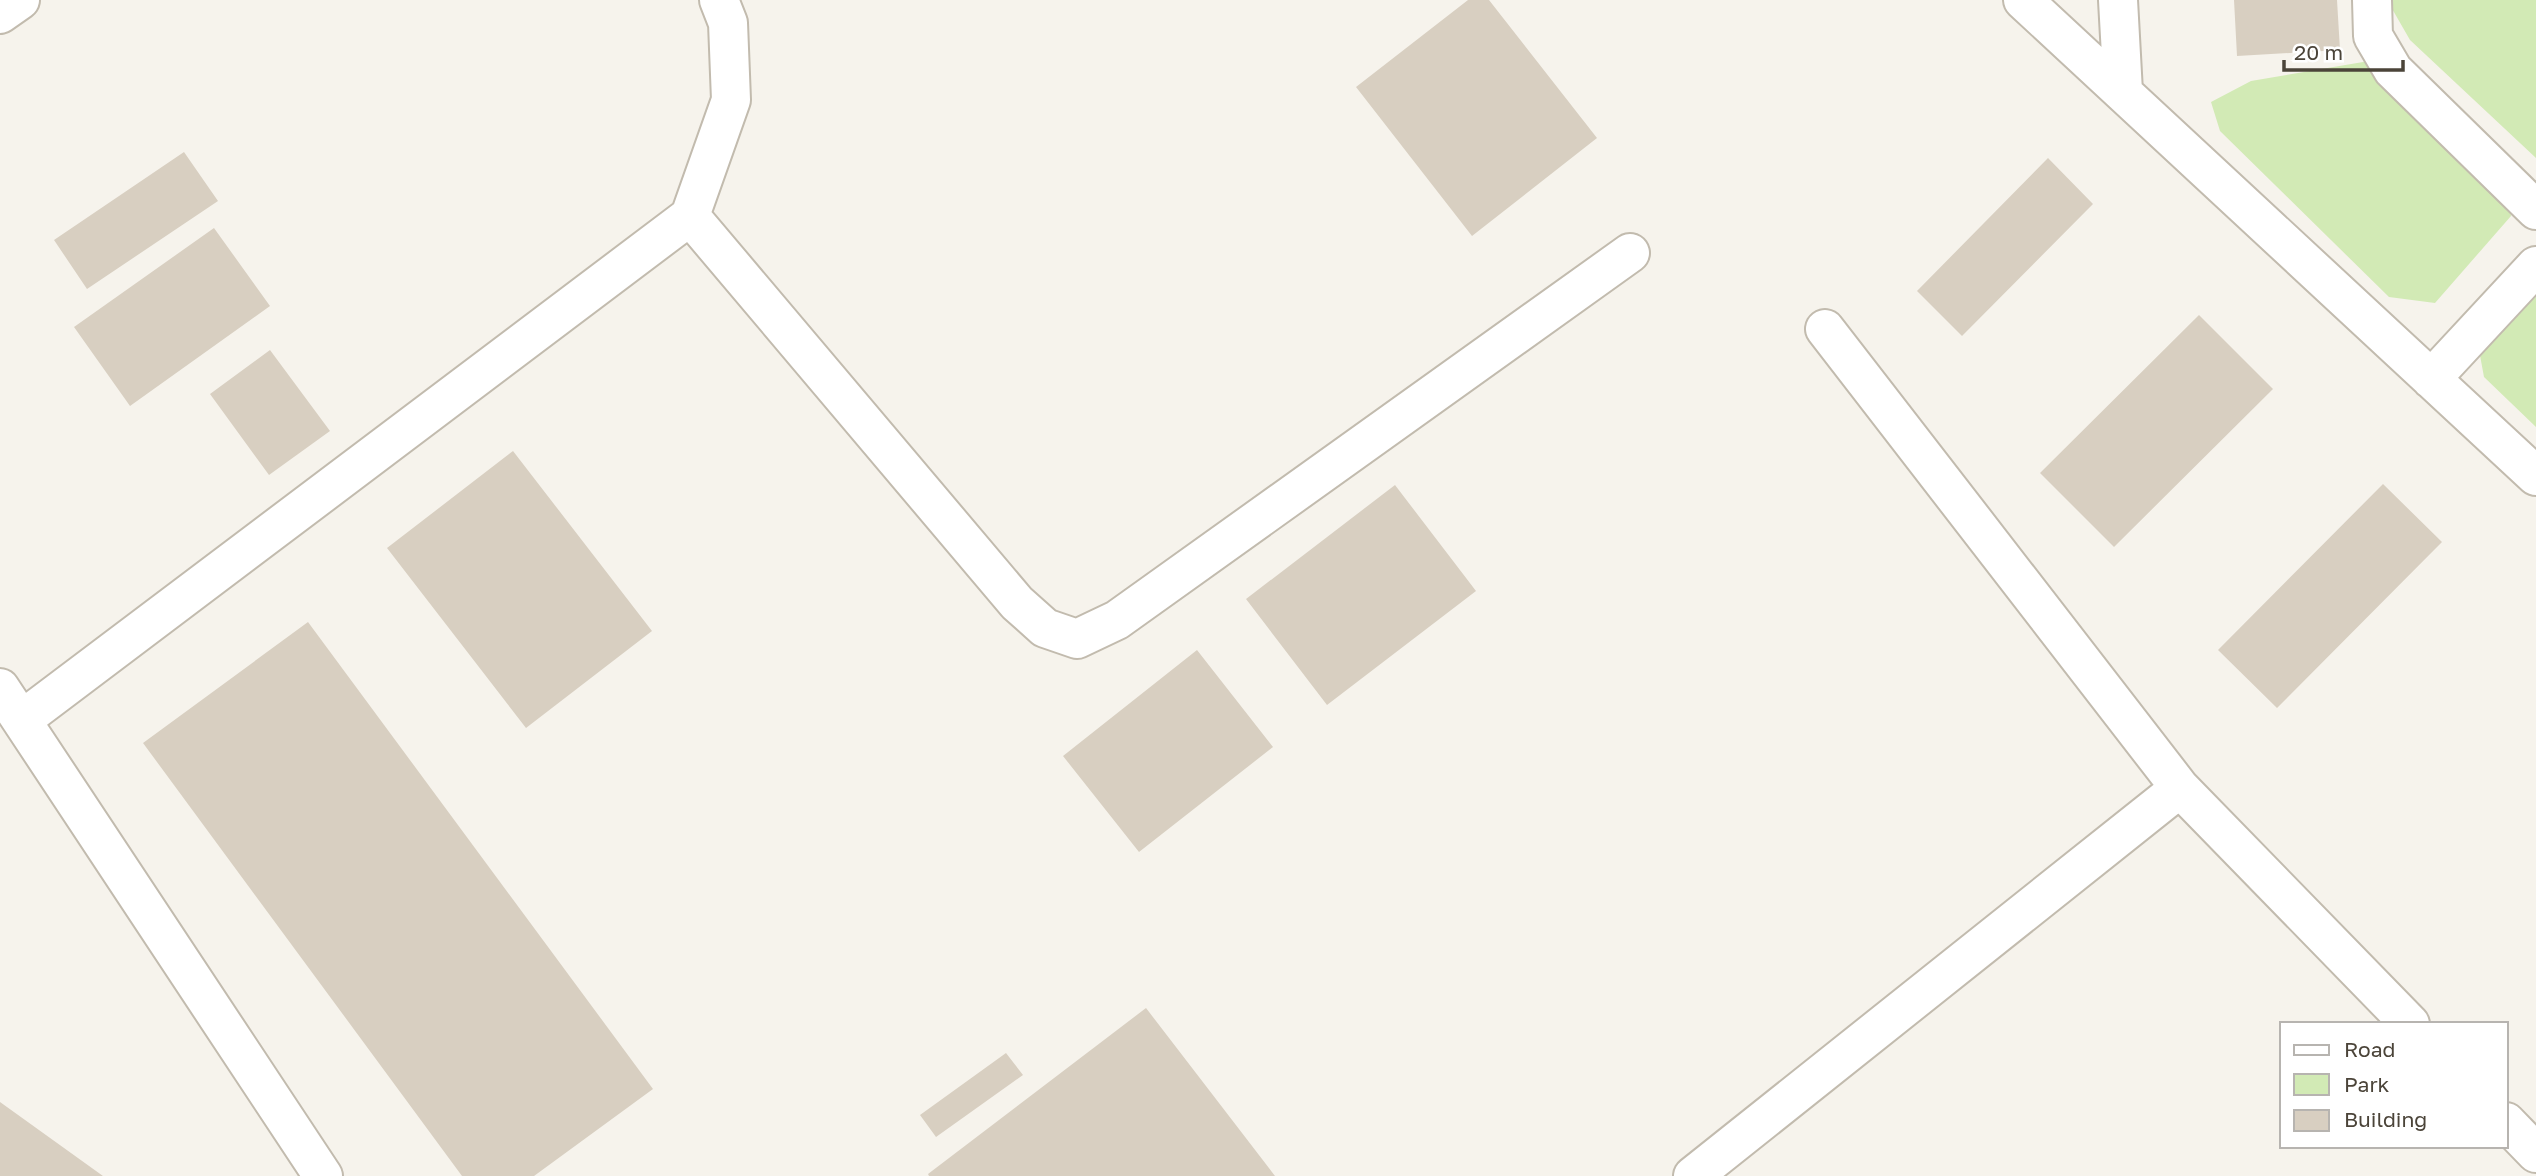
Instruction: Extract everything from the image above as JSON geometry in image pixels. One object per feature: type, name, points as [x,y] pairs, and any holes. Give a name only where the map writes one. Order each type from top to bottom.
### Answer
[{"type":"lane","points":[[0,14],[20,0]]},
{"type":"lane","points":[[23,719],[690,216],[731,100],[728,23],[719,0]]},
{"type":"lane","points":[[2023,0],[2536,476]]},
{"type":"lane","points":[[2118,0],[2123,92]]},
{"type":"lane","points":[[2372,0],[2374,36],[2393,70],[2536,211]]},
{"type":"lane","points":[[690,216],[1017,603],[1045,628],[1077,639],[1117,620],[1630,253]]},
{"type":"lane","points":[[2431,379],[2536,266]]},
{"type":"lane","points":[[1825,329],[2180,788],[2408,1022]]},
{"type":"lane","points":[[0,688],[23,719],[314,1172]]},
{"type":"lane","points":[[1693,1176],[2180,788]]},
{"type":"lane","points":[[2508,1124],[2536,1153]]},
{"type":"green space","points":[[2387,0],[2536,0],[2536,158],[2410,40]]},
{"type":"green space","points":[[2369,61],[2506,188],[2511,216],[2435,303],[2389,297],[2220,131],[2211,102],[2251,81]]},
{"type":"green space","points":[[2536,288],[2536,427],[2484,377],[2479,350]]},
{"type":"building","points":[[1468,0],[1489,0],[1597,138],[1472,236],[1356,87]]},
{"type":"building","points":[[2234,0],[2337,0],[2340,50],[2237,56]]},
{"type":"building","points":[[184,152],[218,201],[87,289],[54,240]]},
{"type":"building","points":[[2048,158],[2093,204],[1962,336],[1917,291]]},
{"type":"building","points":[[214,228],[270,306],[130,406],[74,327]]},
{"type":"building","points":[[2199,315],[2273,389],[2114,547],[2040,473]]},
{"type":"building","points":[[270,350],[330,431],[269,475],[210,394]]},
{"type":"building","points":[[513,451],[652,631],[526,728],[387,548]]},
{"type":"building","points":[[2383,484],[2442,542],[2277,708],[2218,650]]},
{"type":"building","points":[[1395,485],[1476,591],[1327,705],[1246,599]]},
{"type":"building","points":[[308,622],[653,1089],[534,1176],[462,1176],[143,743]]},
{"type":"building","points":[[1197,650],[1273,747],[1139,852],[1063,756]]},
{"type":"building","points":[[1146,1008],[1275,1176],[929,1176],[928,1174]]},
{"type":"building","points":[[1006,1053],[1023,1075],[936,1137],[920,1115]]},
{"type":"building","points":[[0,1102],[103,1176],[0,1176]]}]
